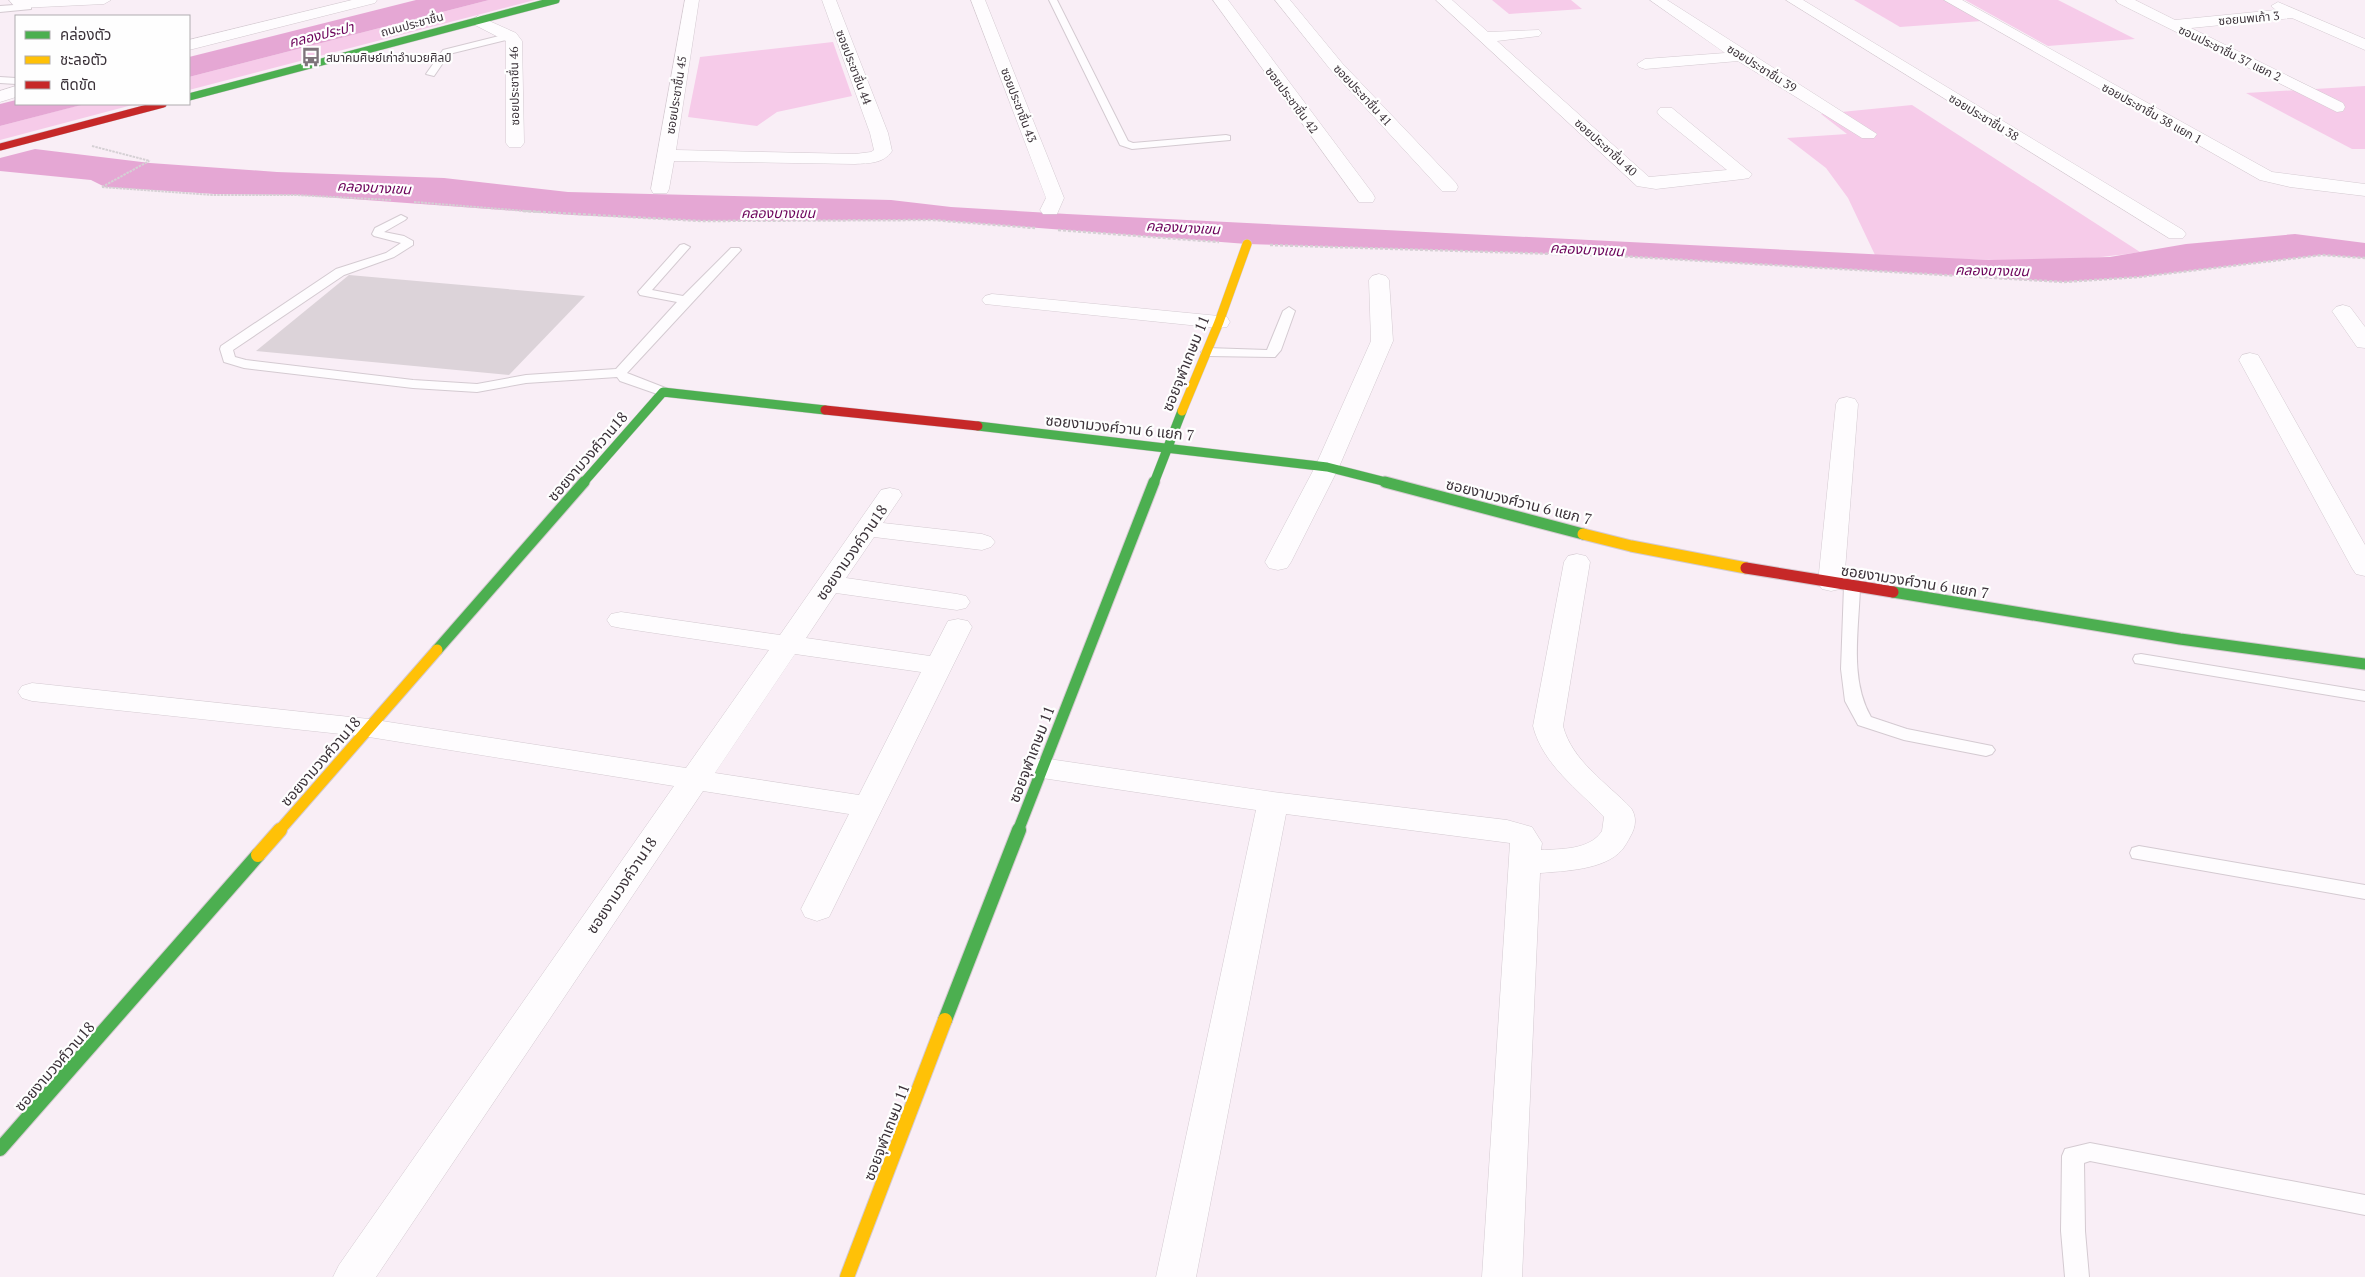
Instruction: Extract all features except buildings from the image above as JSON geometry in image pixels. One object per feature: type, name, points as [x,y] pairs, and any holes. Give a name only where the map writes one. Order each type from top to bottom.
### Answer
[{"type":"street","points":[[21,4],[104,0]]},
{"type":"street","points":[[190,45],[370,0]]},
{"type":"street","name":"ถนนประชาชื่น","points":[[190,97],[556,0]]},
{"type":"street","name":"ซอยประชาชื่น 45","points":[[660,190],[692,0]]},
{"type":"street","name":"ซอยประชาชื่น 44","points":[[666,155],[854,159],[876,156],[882,151],[879,133],[829,0]]},
{"type":"street","name":"ซอยประชาชื่น 43","points":[[978,0],[1054,198],[1050,210]]},
{"type":"street","name":"ซอยประชาชื่น 42","points":[[1220,0],[1366,198]]},
{"type":"street","name":"ซอยประชาชื่น 41","points":[[1282,0],[1336,66],[1449,187]]},
{"type":"street","name":"ซอยประชาชื่น 40","points":[[1443,0],[1647,184],[1743,174],[1666,112]]},
{"type":"street","name":"ซอยประชาชื่น 39","points":[[1657,0],[1741,56],[1868,134]]},
{"type":"street","name":"ซอยประชาชื่น 38","points":[[1793,0],[2176,234]]},
{"type":"street","name":"ซอยประชาชื่น 38 แยก 1","points":[[1951,0],[2260,173],[2294,184],[2365,190]]},
{"type":"street","name":"ซอนประชาชื่น 37 แยก 2","points":[[2123,0],[2337,106]]},
{"type":"street","points":[[2266,0],[2365,45]]},
{"type":"street","points":[[21,4],[40,15]]},
{"type":"street","points":[[274,24],[286,8]]},
{"type":"street","name":"ซอยนพเก้า 3","points":[[2173,25],[2296,14]]},
{"type":"street","name":"ซอยประชาชื่น 46","points":[[478,20],[511,36],[514,41],[515,143]]},
{"type":"street","points":[[1484,37],[1534,33]]},
{"type":"street","points":[[1645,64],[1741,56]]},
{"type":"street","points":[[0,97],[15,91]]},
{"type":"street","points":[[0,147],[159,105]]},
{"type":"street","name":"ซอยจุฬาเกษม 11","points":[[846,1277],[1167,447],[1219,322],[1247,244]]},
{"type":"street","points":[[1278,562],[1327,467],[1382,341],[1379,280]]},
{"type":"street","points":[[992,300],[1219,322]]},
{"type":"street","points":[[2343,311],[2365,342]]},
{"type":"street","points":[[2250,360],[2365,568]]},
{"type":"street","name":"ซอยงามวงศ์วาน 6 แยก 7","points":[[663,392],[1167,447],[1327,467],[1631,546],[1714,563],[2180,639],[2365,664]]},
{"type":"street","name":"ซอยงามวงศ์วาน18","points":[[0,1149],[663,392]]},
{"type":"street","points":[[1842,585],[1847,404]]},
{"type":"street","name":"ซอยงามวงค์วาน18","points":[[353,1277],[890,495]]},
{"type":"street","points":[[867,529],[982,542]]},
{"type":"street","points":[[1525,863],[1589,855],[1604,850],[1615,840],[1620,828],[1620,815],[1565,759],[1549,736],[1548,726],[1577,562]]},
{"type":"street","points":[[817,909],[939,666],[957,615],[829,584]]},
{"type":"street","points":[[620,620],[939,666]]},
{"type":"street","points":[[32,692],[369,728],[868,807]]},
{"type":"street","points":[[1042,768],[1273,802],[1507,831],[1521,835],[1526,843],[1502,1277]]},
{"type":"street","points":[[1176,1277],[1273,802]]},
{"type":"lane","points":[[1053,0],[1124,143],[1132,146],[1226,138]]},
{"type":"lane","points":[[0,9],[21,4]]},
{"type":"lane","points":[[431,74],[442,55],[446,52],[511,36]]},
{"type":"lane","points":[[0,80],[15,81]]},
{"type":"lane","points":[[401,218],[379,230],[378,234],[400,238],[409,243],[390,255],[340,272],[226,349],[229,359],[262,366],[413,384],[477,388],[526,379],[620,373],[686,300],[735,250]]},
{"type":"lane","points":[[684,247],[644,292],[686,300]]},
{"type":"lane","points":[[1207,352],[1270,354],[1275,350],[1289,311]]},
{"type":"lane","points":[[620,373],[624,378],[663,392]]},
{"type":"lane","points":[[1842,585],[1853,701],[1864,721],[1904,734],[1986,750]]},
{"type":"lane","points":[[2141,659],[2365,696]]},
{"type":"lane","points":[[2139,853],[2365,892]]},
{"type":"lane","points":[[2078,1277],[2073,1231],[2073,1156],[2090,1152],[2365,1205]]},
{"type":"path","points":[[86,144],[150,161],[102,187]]},
{"type":"shaded area","points":[[489,0],[535,0],[190,90],[190,77]]},
{"type":"shaded area","points":[[1492,0],[1571,0],[1582,9],[1509,14]]},
{"type":"shaded area","points":[[1854,0],[1944,0],[1982,21],[1900,27]]},
{"type":"shaded area","points":[[1965,0],[2058,0],[2135,39],[2048,46]]},
{"type":"shaded area","points":[[833,42],[852,96],[777,112],[757,126],[688,117],[700,57]]},
{"type":"shaded area","points":[[2365,86],[2365,149],[2352,149],[2246,93]]},
{"type":"shaded area","points":[[80,105],[132,105],[0,140],[0,126]]},
{"type":"shaded area","points":[[1912,105],[2140,252],[2074,259],[2041,260],[1975,260],[1875,255],[1848,198],[1826,168],[1787,138],[1847,134],[1821,114]]},
{"type":"water","name":"คลองประปา","points":[[416,0],[489,0],[190,77],[190,57]]},
{"type":"water","points":[[15,100],[15,105],[81,105],[0,126],[0,104]]},
{"type":"water","name":"คลองบางเขน","points":[[35,149],[150,163],[277,172],[444,178],[568,192],[891,200],[951,207],[1067,214],[1989,260],[2110,257],[2186,244],[2295,234],[2365,243],[2365,258],[2322,255],[2139,277],[2064,282],[1618,256],[1247,244],[933,220],[701,221],[573,215],[297,195],[214,194],[105,187],[91,180],[0,171],[0,158]]},
{"type":"traffic: fast","points":[[190,97],[556,0]]},
{"type":"traffic: fast","points":[[437,650],[663,392],[825,410]]},
{"type":"traffic: fast","points":[[945,1020],[1182,411]]},
{"type":"traffic: fast","points":[[978,426],[1327,467],[1583,534]]},
{"type":"traffic: fast","points":[[1893,592],[2180,639],[2365,664]]},
{"type":"traffic: fast","points":[[0,1149],[258,855]]},
{"type":"traffic: slow","points":[[1182,411],[1219,322],[1247,244]]},
{"type":"traffic: slow","points":[[1583,534],[1631,546],[1746,568]]},
{"type":"traffic: slow","points":[[258,855],[437,650]]},
{"type":"traffic: slow","points":[[847,1277],[945,1020]]},
{"type":"traffic: jam","points":[[0,147],[159,105]]},
{"type":"traffic: jam","points":[[825,410],[978,426]]},
{"type":"traffic: jam","points":[[1746,568],[1893,592]]},
{"type":"place","name":"สมาคมศิษย์เก่าอํานวยศิลป์","points":[[311,57]]}]
